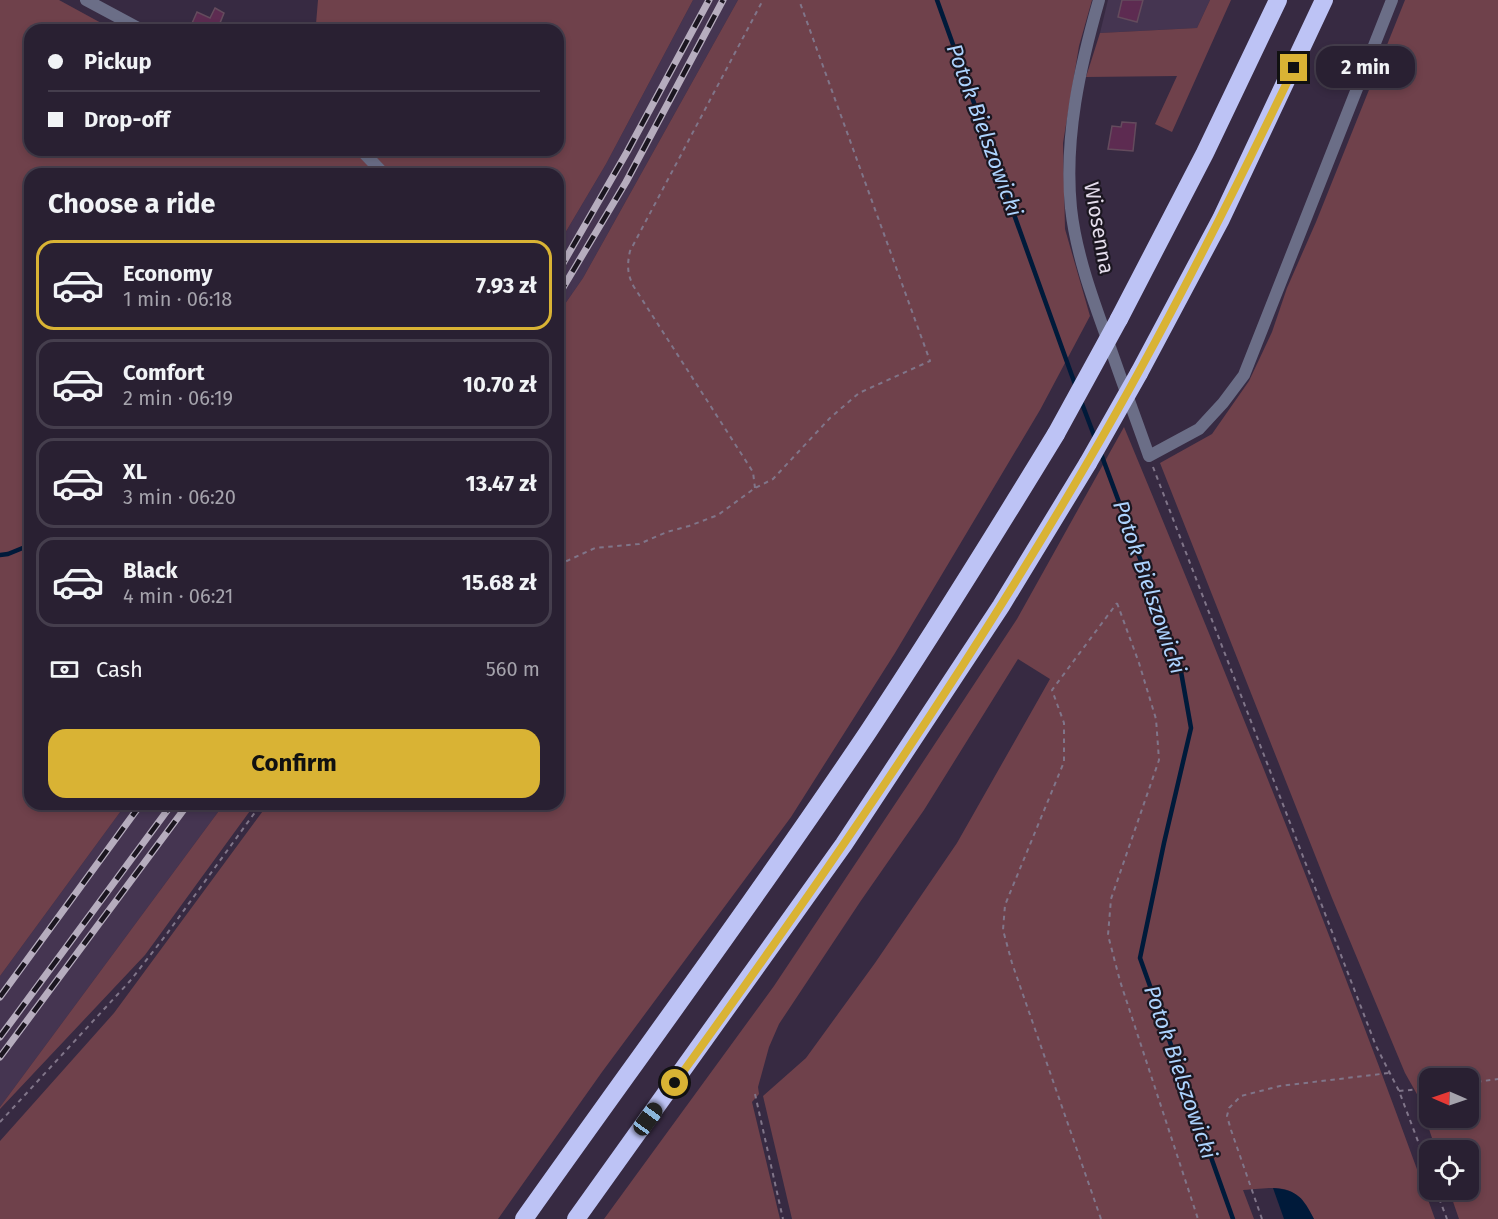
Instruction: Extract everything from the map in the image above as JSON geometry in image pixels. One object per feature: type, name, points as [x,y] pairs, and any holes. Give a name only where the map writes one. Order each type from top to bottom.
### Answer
[{"type":"highway","points":[[524,1219],[733,927],[936,630],[1056,434],[1119,319],[1200,163],[1278,0]]},
{"type":"highway","points":[[576,1219],[850,835],[1001,606],[1088,463],[1221,219],[1324,0]]},
{"type":"street","points":[[86,0],[131,24]]},
{"type":"street","name":"Wiosenna","points":[[1099,0],[1086,42],[1075,113],[1071,152],[1071,208],[1076,236],[1097,311],[1149,456]]},
{"type":"street","points":[[1149,456],[1199,429],[1244,375],[1392,0]]},
{"type":"street","points":[[367,156],[378,168]]},
{"type":"path","points":[[755,488],[753,472],[634,287],[629,278],[627,265],[630,251],[651,216],[680,154],[763,0]]},
{"type":"path","points":[[564,562],[596,548],[639,544],[718,514],[755,488],[773,479],[838,411],[859,393],[930,361],[799,0]]},
{"type":"path","points":[[1149,456],[1376,1046],[1399,1091],[1419,1144]]},
{"type":"path","points":[[1101,1219],[1012,963],[1003,930],[1005,905],[1064,762],[1064,723],[1052,690],[1117,603],[1156,719],[1159,760],[1111,899],[1108,935],[1120,981],[1198,1219]]},
{"type":"path","points":[[0,1122],[130,981],[257,810]]},
{"type":"path","points":[[1262,1219],[1231,1130],[1227,1116],[1229,1108],[1241,1096],[1280,1086],[1389,1073]]},
{"type":"path","points":[[1479,1082],[1498,1079]]},
{"type":"path","points":[[1399,1091],[1419,1089]]},
{"type":"path","points":[[755,1094],[783,1219]]},
{"type":"path","points":[[1440,1200],[1447,1219]]},
{"type":"shaded area","points":[[0,0],[59,0],[103,24],[24,24],[24,156],[564,156],[564,24],[316,24],[318,0],[693,0],[606,164],[564,235],[564,168],[24,168],[24,810],[122,810],[0,976]]},
{"type":"shaded area","points":[[693,0],[738,0],[583,278],[564,305],[564,235],[606,164]]},
{"type":"shaded area","points":[[738,0],[1092,0],[1079,46],[1063,143],[1065,229],[1090,316],[1040,410],[895,653],[791,817],[602,1072],[498,1219],[0,1219],[0,1141],[114,1013],[264,810],[564,810],[564,305],[583,278]]},
{"type":"shaded area","points":[[1108,0],[1210,0],[1197,28],[1100,33]]},
{"type":"shaded area","points":[[1210,0],[1231,0],[1172,132],[1155,124],[1177,76],[1086,77],[1100,33],[1197,28]]},
{"type":"shaded area","points":[[1405,0],[1498,0],[1498,1219],[1459,1219],[1452,1200],[1479,1200],[1479,1140],[1433,1140],[1429,1128],[1479,1128],[1479,1068],[1419,1068],[1419,1099],[1405,1073],[1332,898],[1160,463],[1212,434],[1249,381],[1272,332],[1287,288],[1316,222]]},
{"type":"shaded area","points":[[1124,427],[1284,821],[1361,1019],[1419,1175],[1419,1200],[1428,1200],[1435,1219],[1314,1219],[1300,1198],[1293,1193],[1286,1189],[1268,1188],[1243,1190],[1254,1219],[792,1219],[763,1096],[806,1058],[875,963],[957,843],[1050,679],[1018,659],[924,810],[779,1024],[769,1047],[758,1087],[759,1094],[752,1102],[780,1219],[604,1219],[774,986],[1017,619]]},
{"type":"shaded area","points":[[122,810],[220,810],[0,1107],[0,976]]},
{"type":"shaded area","points":[[220,810],[251,810],[145,955],[0,1109]]},
{"type":"water","points":[[1273,1188],[1299,1196],[1314,1219],[1284,1219]]},
{"type":"building","points":[[1122,0],[1143,0],[1137,22],[1118,17]]},
{"type":"building","points":[[215,8],[224,13],[220,23],[222,24],[192,24],[197,12],[210,18]]},
{"type":"building","points":[[1122,122],[1136,123],[1133,151],[1108,149],[1112,126],[1121,127]]},
{"type":"waterway","name":"Potok Bielszowicki","points":[[937,0],[1076,387]]},
{"type":"waterway","name":"Potok Bielszowicki","points":[[1081,401],[1095,438]]},
{"type":"waterway","name":"Potok Bielszowicki","points":[[1100,451],[1180,666],[1191,728],[1140,958],[1233,1219]]},
{"type":"waterway","points":[[0,555],[24,547]]},
{"type":"railway","points":[[564,262],[627,152],[709,0]]},
{"type":"railway","points":[[564,286],[626,182],[723,0]]},
{"type":"railway","points":[[0,997],[137,810]]},
{"type":"railway","points":[[0,1037],[168,810]]},
{"type":"railway","points":[[0,1057],[184,810]]},
{"type":"route","points":[[675,1083],[919,733],[1045,535],[1174,310],[1294,68]]}]
